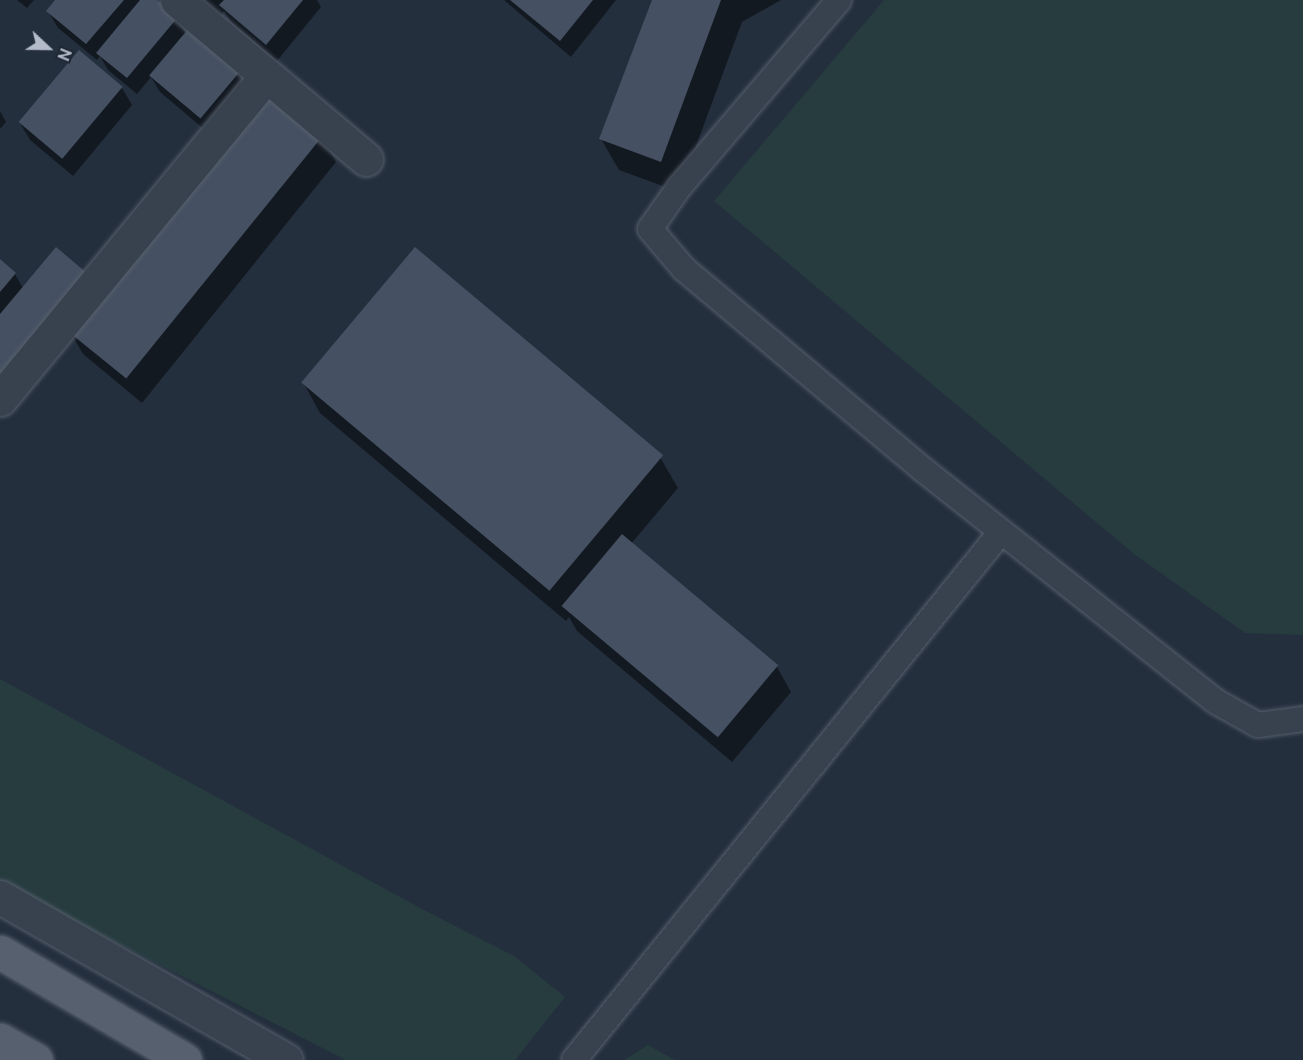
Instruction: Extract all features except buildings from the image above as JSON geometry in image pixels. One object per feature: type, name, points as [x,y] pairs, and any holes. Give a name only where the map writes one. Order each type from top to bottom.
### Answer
[{"type":"main road","points":[[0,952],[185,1060]]},
{"type":"main road","points":[[0,1040],[36,1060]]},
{"type":"street","points":[[177,0],[265,77],[366,159]]},
{"type":"street","points":[[0,399],[265,77]]},
{"type":"street","points":[[0,897],[285,1060]]},
{"type":"lane","points":[[839,0],[680,186],[650,229],[684,269],[1001,532],[1215,701],[1258,725],[1303,719]]},
{"type":"lane","points":[[574,1060],[1001,532]]},
{"type":"green space","points":[[884,0],[1303,0],[1303,635],[1245,633],[1134,554],[714,201]]},
{"type":"green space","points":[[0,679],[422,909],[514,956],[565,997],[515,1060],[346,1060],[0,883]]},
{"type":"green space","points":[[648,1045],[675,1060],[624,1060]]}]
